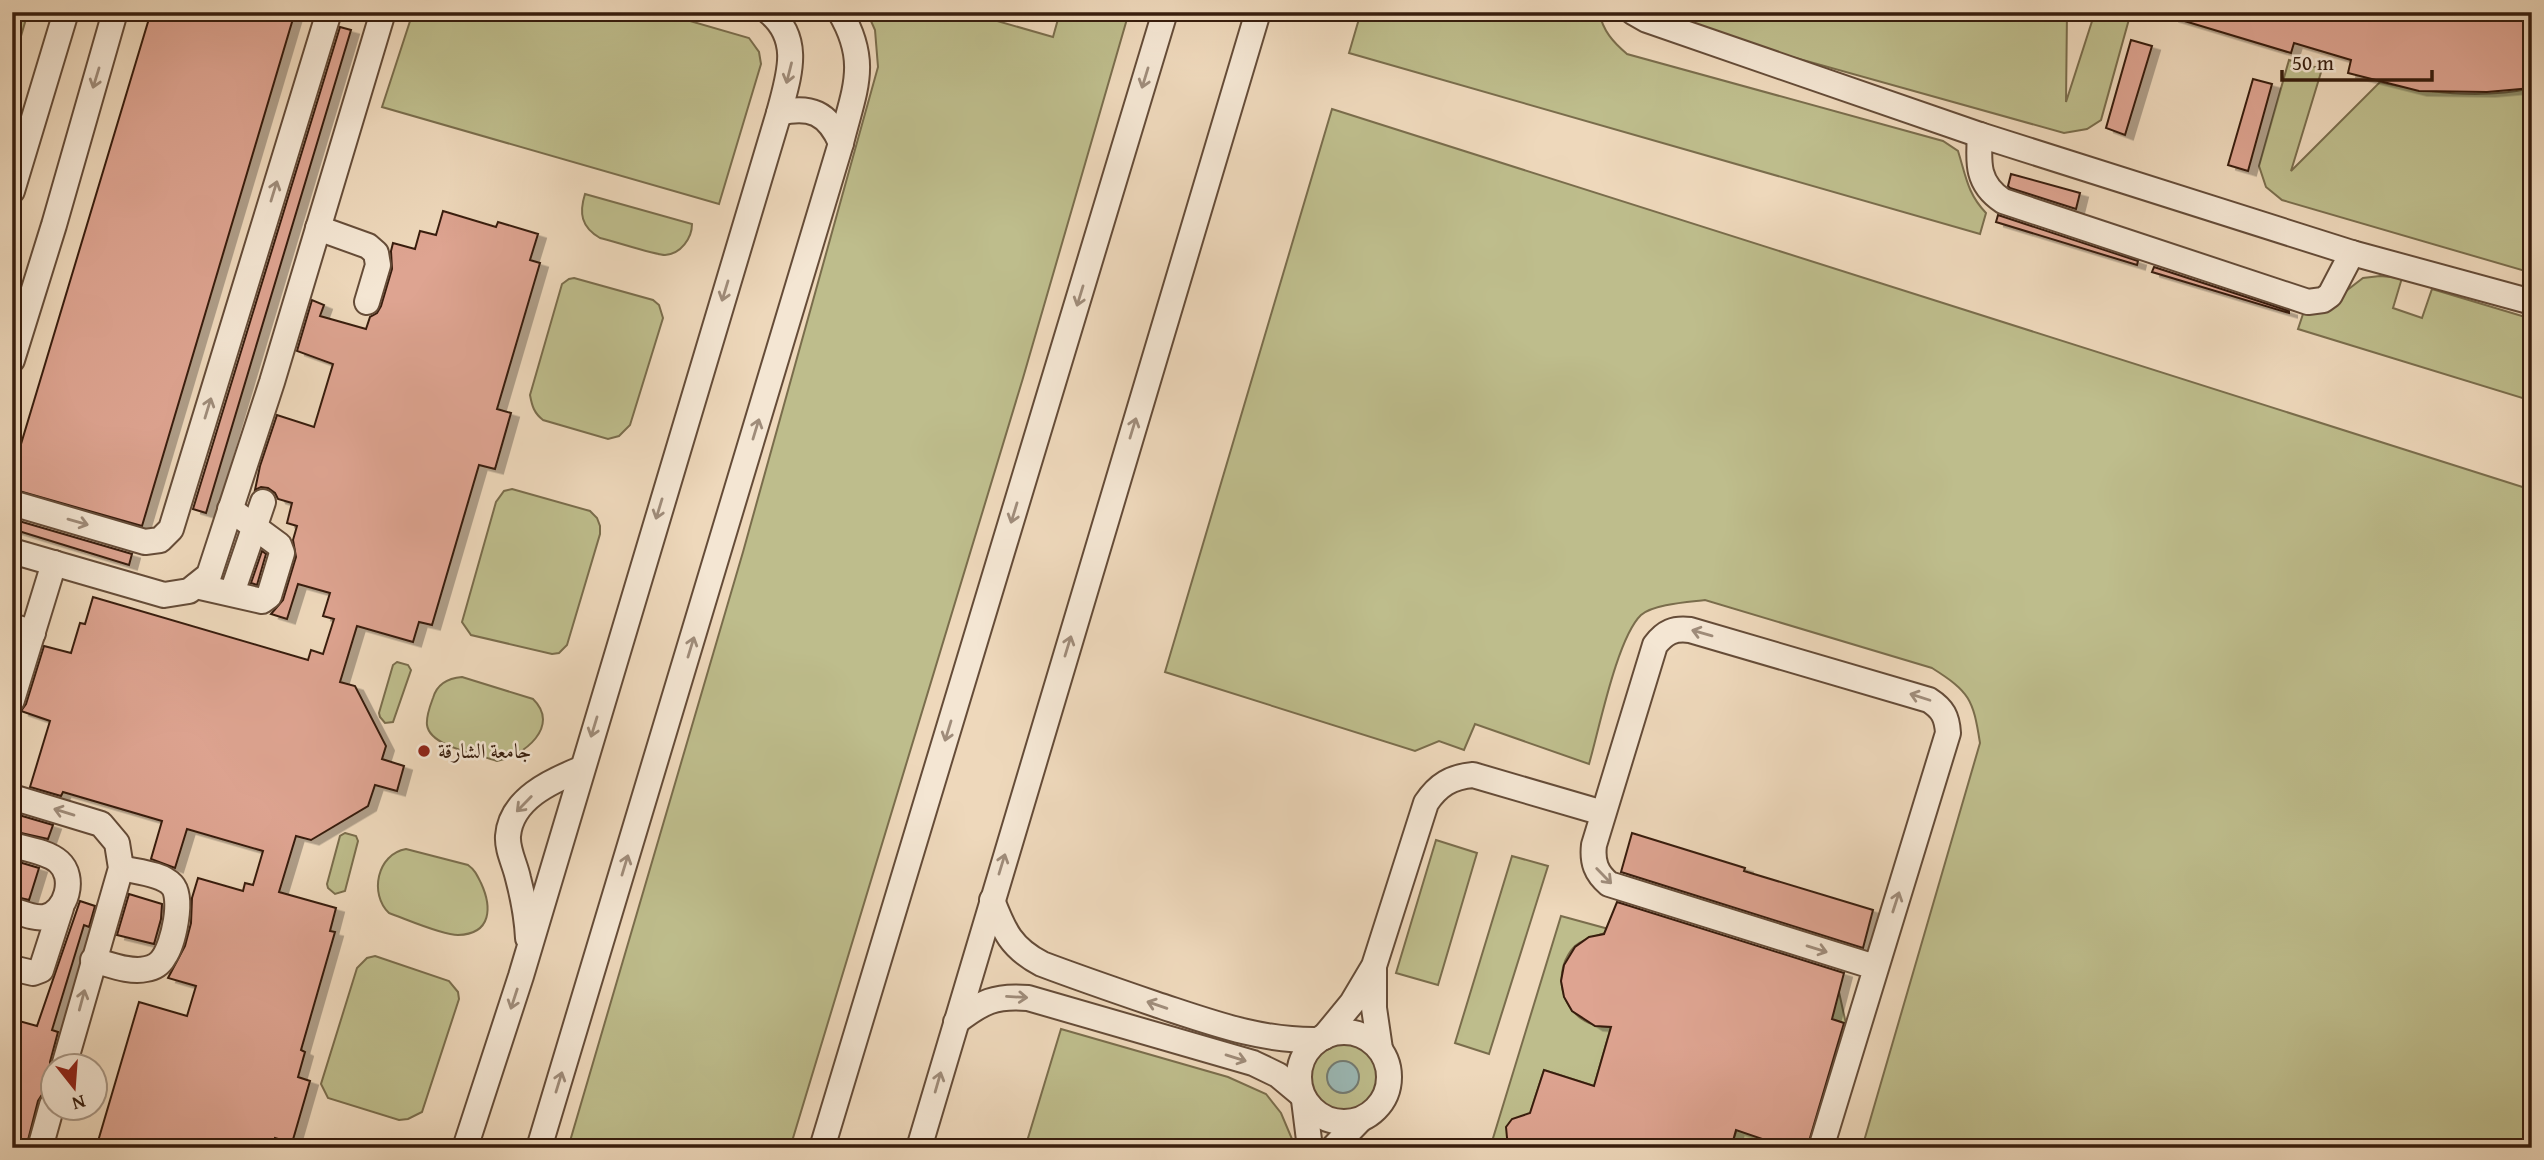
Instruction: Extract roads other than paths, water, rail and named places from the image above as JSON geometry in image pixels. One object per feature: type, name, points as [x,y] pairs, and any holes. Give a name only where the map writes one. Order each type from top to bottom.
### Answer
[{"type":"street","points":[[12,191],[66,12]]},
{"type":"street","points":[[12,360],[116,12]]},
{"type":"street","points":[[12,503],[145,542],[160,540],[171,529],[329,12]]},
{"type":"street","points":[[12,551],[164,594],[181,593],[197,586],[213,567],[383,12]]},
{"type":"street","points":[[466,1148],[528,951],[779,113],[792,62],[790,44],[783,28],[769,12]]},
{"type":"street","points":[[539,1148],[841,143],[859,69],[850,29],[839,12]]},
{"type":"street","points":[[822,1148],[1165,12]]},
{"type":"street","points":[[919,1148],[1258,12]]},
{"type":"street","points":[[1633,12],[1647,20],[1979,135],[2352,253],[2532,302]]},
{"type":"street","points":[[779,113],[794,109],[817,114],[835,129],[841,143]]},
{"type":"street","points":[[1979,135],[1978,163],[1981,177],[1986,188],[2003,201],[2308,302],[2323,300],[2335,290],[2352,253]]},
{"type":"street","points":[[318,228],[368,246],[376,253],[378,265],[366,302]]},
{"type":"street","points":[[230,509],[259,513]]},
{"type":"street","points":[[232,593],[259,513]]},
{"type":"street","points":[[197,586],[262,601],[269,596],[281,549],[259,513]]},
{"type":"street","points":[[12,700],[23,630],[54,563]]},
{"type":"street","points":[[1821,1148],[1948,733],[1947,719],[1941,708],[1929,700],[1690,629],[1670,631],[1655,645],[1603,813],[1593,856],[1601,877],[1609,884],[1875,967]]},
{"type":"street","points":[[528,951],[522,896],[509,849],[510,825],[521,805],[534,793],[557,779],[582,769]]},
{"type":"street","points":[[1310,1148],[1298,1080],[1300,1065],[1307,1051],[1352,1003],[1374,966],[1426,803],[1443,784],[1462,776],[1473,775],[1603,813]]},
{"type":"street","points":[[12,797],[101,824],[117,843],[121,868],[68,1052]]},
{"type":"street","points":[[12,845],[50,856],[66,869],[68,880],[41,970],[33,973],[12,968]]},
{"type":"street","points":[[93,960],[137,971],[158,964],[165,956],[179,907],[178,895],[172,885],[162,878],[121,868]]},
{"type":"street","points":[[992,900],[1010,942],[1026,956],[1042,964],[1202,1020],[1261,1036],[1287,1040],[1321,1038],[1336,1033],[1360,1035],[1380,1049]]},
{"type":"street","points":[[12,910],[39,917],[55,913],[61,908]]},
{"type":"street","points":[[956,1022],[989,1000],[1008,996],[1028,998],[1260,1066],[1278,1075],[1322,1118],[1347,1123],[1371,1114],[1381,1104],[1390,1077],[1380,1049],[1374,1008],[1374,966]]},
{"type":"street","points":[[1111,1021],[1119,992]]},
{"type":"street","points":[[1333,1148],[1360,1120]]},
{"type":"street","points":[[40,1148],[47,1122]]},
{"type":"water","points":[[1343,1061],[1354,1066],[1359,1077],[1354,1088],[1343,1093],[1332,1088],[1327,1077],[1332,1066]]},
{"type":"place","name":"جامعة الشارقة","points":[[424,751]]}]
